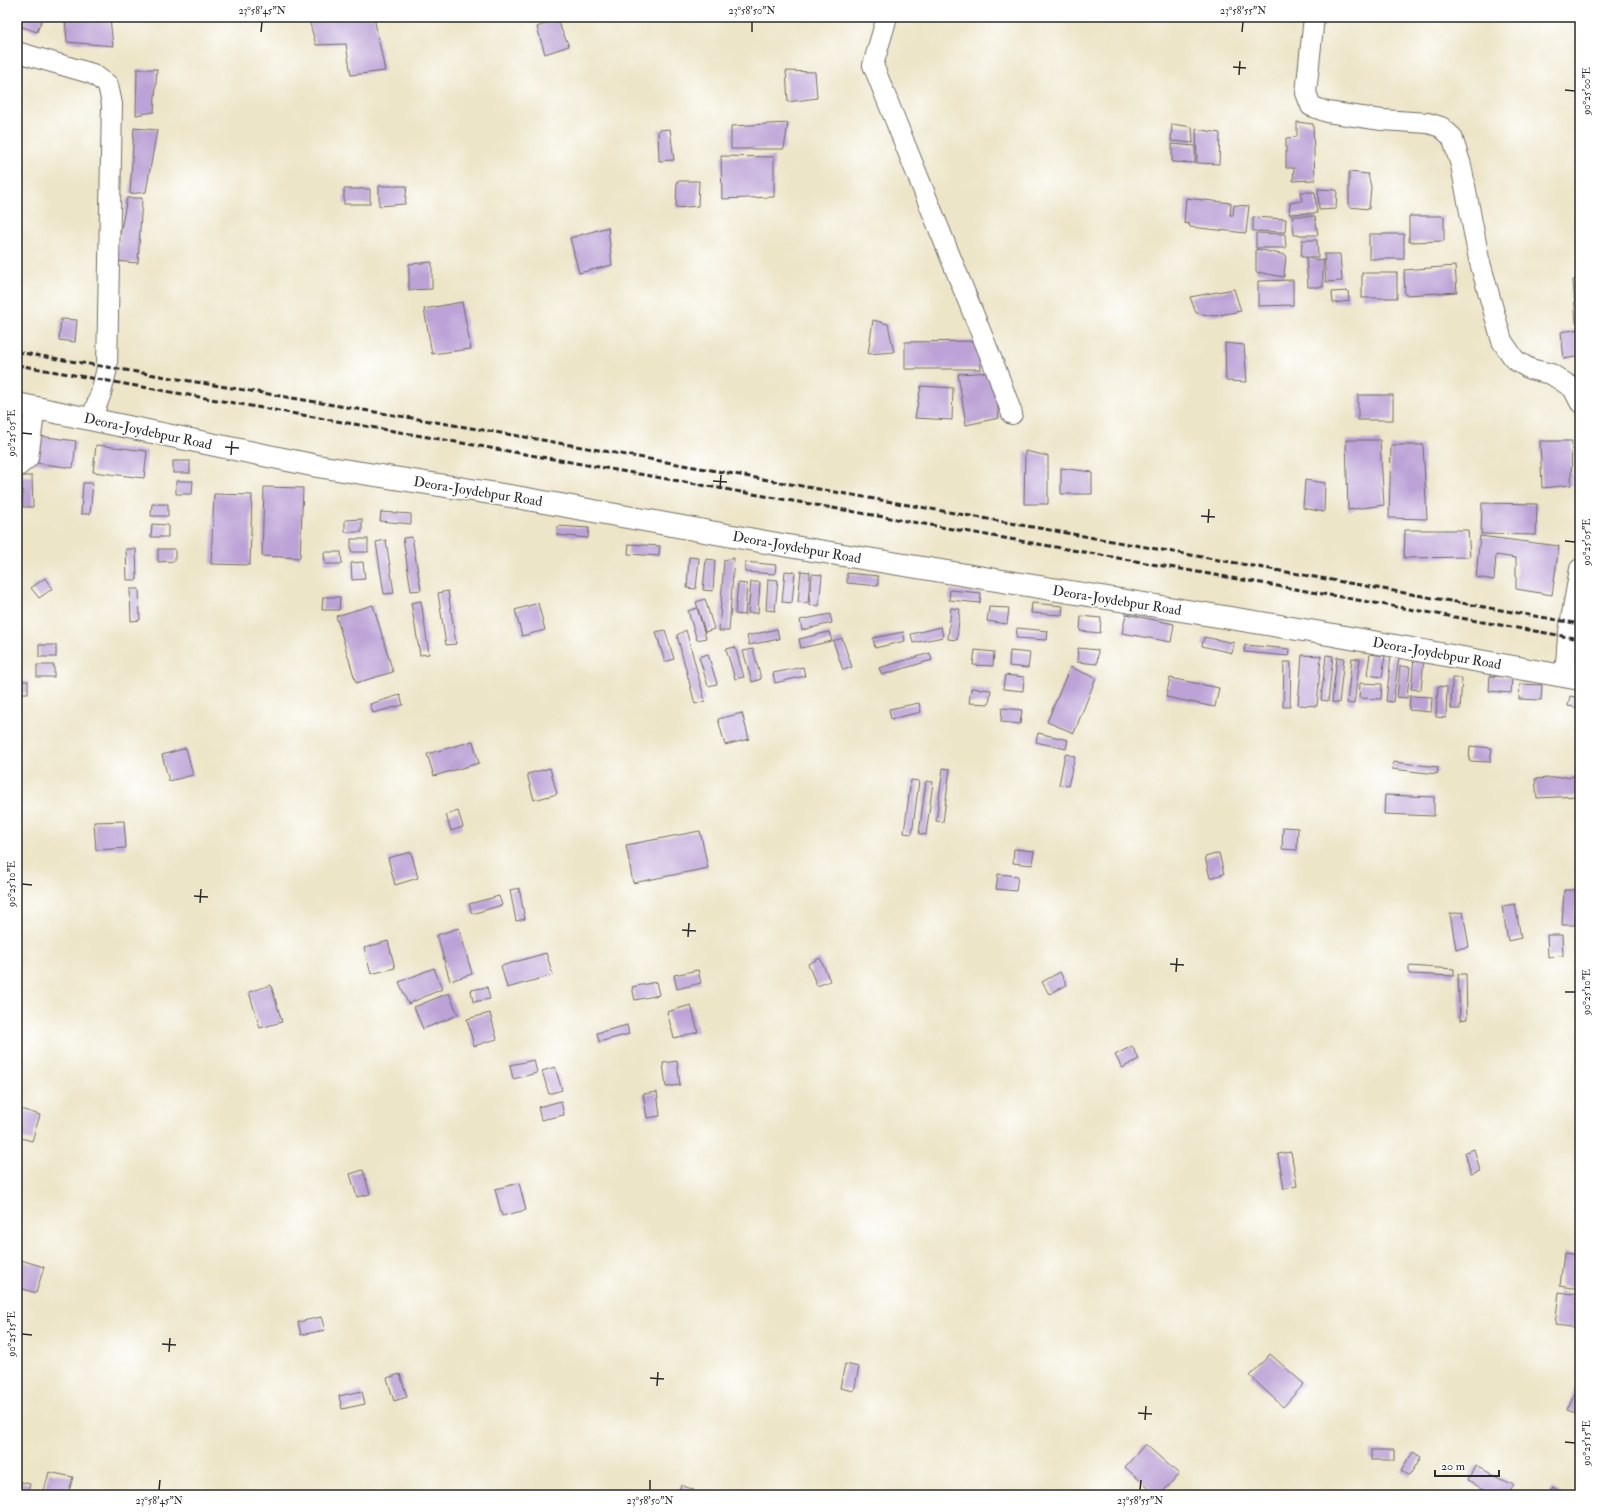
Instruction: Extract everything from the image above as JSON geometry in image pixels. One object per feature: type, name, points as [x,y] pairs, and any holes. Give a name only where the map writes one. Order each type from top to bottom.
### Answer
[{"type":"street","points":[[887,17],[873,65],[998,375],[1012,414]]},
{"type":"street","points":[[1314,17],[1306,93],[1312,106],[1327,112],[1382,120],[1428,123],[1441,127],[1452,137],[1461,165],[1479,259],[1502,342],[1515,360],[1530,369],[1551,374],[1572,388],[1580,402]]},
{"type":"street","points":[[17,52],[93,74],[108,85],[112,104],[107,368],[101,393],[91,420]]},
{"type":"street","points":[[17,467],[28,458],[26,406]]},
{"type":"street","name":"Deora-Joydebpur Road","points":[[26,406],[317,466],[516,497],[788,546],[1328,634],[1573,677]]},
{"type":"street","points":[[1573,677],[1568,637],[1580,568]]},
{"type":"building","points":[[17,17],[43,17],[37,32],[17,25]]},
{"type":"building","points":[[65,17],[110,18],[113,46],[67,42]]},
{"type":"building","points":[[321,17],[374,17],[385,71],[351,75],[346,44],[316,45],[309,20]]},
{"type":"building","points":[[557,20],[569,46],[545,54],[537,27]]},
{"type":"building","points":[[137,69],[157,69],[154,112],[136,115]]},
{"type":"building","points":[[786,71],[815,72],[817,98],[788,102]]},
{"type":"building","points":[[1297,122],[1313,124],[1315,180],[1293,181],[1294,168],[1286,168],[1286,138],[1297,137]]},
{"type":"building","points":[[788,123],[784,149],[731,149],[731,126]]},
{"type":"building","points":[[1172,124],[1192,127],[1193,143],[1171,141]]},
{"type":"building","points":[[134,128],[157,130],[146,192],[130,194]]},
{"type":"building","points":[[670,129],[674,160],[659,161],[658,130]]},
{"type":"building","points":[[1196,129],[1220,133],[1219,164],[1197,163]]},
{"type":"building","points":[[1172,144],[1195,146],[1195,163],[1172,162]]},
{"type":"building","points":[[721,156],[774,157],[774,197],[722,199]]},
{"type":"building","points":[[1349,172],[1368,174],[1371,187],[1369,209],[1349,207]]},
{"type":"building","points":[[677,181],[699,181],[698,206],[676,208]]},
{"type":"building","points":[[379,186],[407,186],[405,204],[379,206]]},
{"type":"building","points":[[344,189],[370,189],[370,204],[344,204]]},
{"type":"building","points":[[1318,189],[1337,190],[1336,209],[1319,210]]},
{"type":"building","points":[[1300,192],[1315,192],[1317,213],[1289,214],[1290,203],[1302,201]]},
{"type":"building","points":[[127,198],[142,198],[138,263],[115,261]]},
{"type":"building","points":[[1186,198],[1231,203],[1230,215],[1233,215],[1234,205],[1249,206],[1246,233],[1190,227],[1189,224],[1184,223]]},
{"type":"building","points":[[1292,216],[1315,216],[1318,235],[1294,235]]},
{"type":"building","points":[[1409,216],[1444,216],[1444,241],[1409,242]]},
{"type":"building","points":[[1253,217],[1286,219],[1285,232],[1253,231]]},
{"type":"building","points":[[608,227],[612,265],[579,273],[570,238]]},
{"type":"building","points":[[1256,233],[1285,234],[1286,248],[1256,248]]},
{"type":"building","points":[[1369,234],[1404,234],[1404,259],[1369,259]]},
{"type":"building","points":[[1302,240],[1317,240],[1318,257],[1301,257]]},
{"type":"building","points":[[1256,249],[1286,255],[1284,277],[1256,272]]},
{"type":"building","points":[[1324,254],[1340,254],[1342,281],[1326,282]]},
{"type":"building","points":[[1306,258],[1323,260],[1323,287],[1308,287]]},
{"type":"building","points":[[432,262],[432,289],[409,290],[409,264]]},
{"type":"building","points":[[1455,266],[1457,292],[1405,295],[1404,270]]},
{"type":"building","points":[[1362,273],[1397,273],[1397,298],[1362,298]]},
{"type":"building","points":[[1580,279],[1580,323],[1576,323],[1573,280]]},
{"type":"building","points":[[1293,280],[1293,305],[1258,306],[1258,281]]},
{"type":"building","points":[[1234,289],[1241,311],[1215,316],[1196,313],[1190,297]]},
{"type":"building","points":[[1348,291],[1349,301],[1333,303],[1332,292]]},
{"type":"building","points":[[462,302],[471,349],[432,354],[424,309]]},
{"type":"building","points":[[61,319],[77,320],[75,342],[59,340]]},
{"type":"building","points":[[873,320],[888,324],[894,352],[868,354]]},
{"type":"building","points":[[1580,329],[1580,356],[1564,359],[1561,332]]},
{"type":"building","points":[[979,341],[981,369],[905,369],[905,342]]},
{"type":"building","points":[[1225,343],[1244,345],[1247,382],[1226,381]]},
{"type":"building","points":[[994,372],[999,418],[966,425],[958,374]]},
{"type":"building","points":[[921,386],[953,388],[952,420],[915,418]]},
{"type":"building","points":[[1358,395],[1393,395],[1393,420],[1358,420]]},
{"type":"building","points":[[25,434],[76,441],[73,468],[21,461]]},
{"type":"building","points":[[1346,440],[1380,440],[1384,505],[1348,510]]},
{"type":"building","points":[[1540,441],[1572,441],[1571,485],[1542,488]]},
{"type":"building","points":[[96,445],[147,451],[144,478],[93,472]]},
{"type":"building","points":[[1391,445],[1423,445],[1427,519],[1389,518]]},
{"type":"building","points":[[1025,451],[1048,456],[1048,504],[1024,504]]},
{"type":"building","points":[[173,461],[190,461],[190,473],[173,473]]},
{"type":"building","points":[[1061,468],[1092,472],[1092,494],[1061,494]]},
{"type":"building","points":[[22,476],[32,476],[33,507],[23,507]]},
{"type":"building","points":[[1305,480],[1325,483],[1324,512],[1303,508]]},
{"type":"building","points":[[176,481],[193,481],[192,494],[176,494]]},
{"type":"building","points":[[83,483],[93,483],[90,514],[81,514]]},
{"type":"building","points":[[264,487],[303,488],[300,558],[262,556]]},
{"type":"building","points":[[214,494],[252,495],[250,565],[211,564]]},
{"type":"building","points":[[1482,503],[1537,504],[1536,535],[1481,534]]},
{"type":"building","points":[[152,504],[168,504],[168,516],[151,516]]},
{"type":"building","points":[[381,512],[411,514],[411,524],[380,521]]},
{"type":"building","points":[[362,519],[362,532],[345,532],[345,520]]},
{"type":"building","points":[[152,524],[168,525],[168,537],[151,537]]},
{"type":"building","points":[[558,526],[589,528],[588,538],[557,535]]},
{"type":"building","points":[[1405,530],[1468,530],[1470,557],[1404,558]]},
{"type":"building","points":[[1480,536],[1559,546],[1552,595],[1516,589],[1516,558],[1496,555],[1494,580],[1476,577]]},
{"type":"building","points":[[412,537],[421,590],[411,591],[403,538]]},
{"type":"building","points":[[351,539],[368,539],[368,552],[351,552]]},
{"type":"building","points":[[386,540],[394,593],[384,594],[376,542]]},
{"type":"building","points":[[629,544],[660,546],[659,556],[628,554]]},
{"type":"building","points":[[126,549],[136,549],[137,580],[127,580]]},
{"type":"building","points":[[158,549],[175,549],[175,561],[158,562]]},
{"type":"building","points":[[324,552],[341,552],[342,564],[325,564]]},
{"type":"building","points":[[689,557],[699,558],[696,589],[687,588]]},
{"type":"building","points":[[734,558],[729,631],[719,631],[724,560]]},
{"type":"building","points":[[706,559],[715,560],[713,591],[703,590]]},
{"type":"building","points":[[363,562],[365,579],[352,580],[351,563]]},
{"type":"building","points":[[745,562],[776,565],[775,574],[745,572]]},
{"type":"building","points":[[785,571],[795,572],[792,603],[782,602]]},
{"type":"building","points":[[801,571],[810,572],[808,603],[798,602]]},
{"type":"building","points":[[847,573],[878,576],[878,586],[847,583]]},
{"type":"building","points":[[812,574],[822,575],[819,606],[809,605]]},
{"type":"building","points":[[45,578],[52,589],[39,598],[31,588]]},
{"type":"building","points":[[768,579],[778,580],[775,611],[766,610]]},
{"type":"building","points":[[751,582],[760,582],[758,613],[748,613]]},
{"type":"building","points":[[738,583],[747,584],[745,615],[735,614]]},
{"type":"building","points":[[130,589],[139,589],[140,620],[131,621]]},
{"type":"building","points":[[950,590],[981,593],[980,603],[949,600]]},
{"type":"building","points":[[448,591],[456,644],[446,645],[438,593]]},
{"type":"building","points":[[323,597],[340,597],[339,610],[322,610]]},
{"type":"building","points":[[705,599],[714,629],[705,632],[696,602]]},
{"type":"building","points":[[421,601],[429,654],[420,655],[411,603]]},
{"type":"building","points":[[538,603],[545,630],[522,636],[515,610]]},
{"type":"building","points":[[1032,603],[1063,606],[1062,615],[1031,613]]},
{"type":"building","points":[[373,605],[393,672],[356,683],[336,616]]},
{"type":"building","points":[[989,607],[1009,608],[1007,624],[987,621]]},
{"type":"building","points":[[697,608],[706,638],[697,640],[688,611]]},
{"type":"building","points":[[951,608],[960,609],[957,640],[948,639]]},
{"type":"building","points":[[830,614],[832,623],[802,630],[800,620]]},
{"type":"building","points":[[1126,614],[1174,624],[1171,642],[1122,633]]},
{"type":"building","points":[[1081,616],[1101,618],[1100,633],[1080,631]]},
{"type":"building","points":[[941,627],[943,637],[913,643],[911,634]]},
{"type":"building","points":[[1017,628],[1048,631],[1047,640],[1016,638]]},
{"type":"building","points":[[777,629],[779,639],[749,645],[747,636]]},
{"type":"building","points":[[665,630],[674,659],[665,662],[656,632]]},
{"type":"building","points":[[686,630],[705,701],[695,704],[677,635]]},
{"type":"building","points":[[829,632],[832,641],[801,648],[799,639]]},
{"type":"building","points":[[903,632],[905,641],[875,648],[873,638]]},
{"type":"building","points":[[1204,637],[1234,643],[1232,653],[1202,646]]},
{"type":"building","points":[[842,638],[852,667],[843,670],[833,641]]},
{"type":"building","points":[[39,645],[56,645],[56,657],[39,657]]},
{"type":"building","points":[[1245,645],[1290,649],[1289,656],[1244,652]]},
{"type":"building","points":[[735,647],[744,677],[735,679],[726,649]]},
{"type":"building","points":[[1078,648],[1098,650],[1097,664],[1077,662]]},
{"type":"building","points":[[753,649],[761,679],[752,682],[743,651]]},
{"type":"building","points":[[975,650],[994,652],[993,666],[973,665]]},
{"type":"building","points":[[1010,651],[1030,653],[1028,668],[1009,666]]},
{"type":"building","points":[[930,653],[932,660],[882,675],[879,668]]},
{"type":"building","points":[[708,654],[717,684],[708,686],[699,657]]},
{"type":"building","points":[[1370,654],[1385,656],[1382,677],[1367,675]]},
{"type":"building","points":[[1302,655],[1321,656],[1317,706],[1298,705]]},
{"type":"building","points":[[1326,655],[1333,656],[1328,701],[1321,700]]},
{"type":"building","points":[[1391,656],[1399,657],[1393,702],[1386,701]]},
{"type":"building","points":[[1337,657],[1344,658],[1339,703],[1332,702]]},
{"type":"building","points":[[1352,658],[1360,659],[1354,704],[1347,703]]},
{"type":"building","points":[[1414,658],[1424,659],[1421,690],[1411,689]]},
{"type":"building","points":[[1284,662],[1291,662],[1290,707],[1283,707]]},
{"type":"building","points":[[37,665],[54,665],[54,677],[37,677]]},
{"type":"building","points":[[1400,666],[1410,667],[1407,698],[1397,697]]},
{"type":"building","points":[[803,667],[805,676],[775,683],[773,673]]},
{"type":"building","points":[[1070,667],[1096,678],[1074,733],[1047,722]]},
{"type":"building","points":[[1005,675],[1024,677],[1023,691],[1003,689]]},
{"type":"building","points":[[1490,676],[1512,677],[1511,693],[1489,691]]},
{"type":"building","points":[[1170,678],[1219,688],[1215,707],[1166,697]]},
{"type":"building","points":[[1452,678],[1462,678],[1460,709],[1451,709]]},
{"type":"building","points":[[17,681],[28,681],[28,693],[17,693]]},
{"type":"building","points":[[1360,683],[1382,684],[1381,699],[1359,698]]},
{"type":"building","points":[[1520,684],[1542,685],[1541,700],[1519,699]]},
{"type":"building","points":[[1438,686],[1447,687],[1446,718],[1436,717]]},
{"type":"building","points":[[971,688],[991,690],[989,704],[969,703]]},
{"type":"building","points":[[400,695],[403,705],[373,713],[370,704]]},
{"type":"building","points":[[1410,696],[1432,697],[1431,712],[1409,710]]},
{"type":"building","points":[[1570,696],[1580,698],[1580,708],[1568,706]]},
{"type":"building","points":[[919,703],[921,712],[891,719],[889,709]]},
{"type":"building","points":[[1002,708],[1022,710],[1020,724],[1001,722]]},
{"type":"building","points":[[742,713],[749,739],[725,745],[718,719]]},
{"type":"building","points":[[1038,733],[1068,740],[1066,749],[1036,742]]},
{"type":"building","points":[[473,741],[479,763],[434,776],[427,754]]},
{"type":"building","points":[[1470,746],[1492,748],[1490,762],[1469,761]]},
{"type":"building","points":[[186,748],[193,775],[169,781],[162,755]]},
{"type":"building","points":[[1065,754],[1075,756],[1068,786],[1059,785]]},
{"type":"building","points":[[1393,762],[1438,767],[1437,774],[1392,769]]},
{"type":"building","points":[[550,768],[557,794],[534,800],[527,774]]},
{"type":"building","points":[[943,768],[950,769],[943,822],[936,821]]},
{"type":"building","points":[[1577,776],[1578,796],[1537,798],[1535,779]]},
{"type":"building","points":[[911,780],[919,781],[912,834],[904,833]]},
{"type":"building","points":[[926,781],[933,782],[926,835],[919,834]]},
{"type":"building","points":[[1385,795],[1434,797],[1434,816],[1384,814]]},
{"type":"building","points":[[458,811],[463,827],[451,831],[446,815]]},
{"type":"building","points":[[124,821],[126,848],[96,850],[94,822]]},
{"type":"building","points":[[1283,827],[1298,828],[1297,850],[1282,849]]},
{"type":"building","points":[[700,831],[708,868],[633,883],[626,845]]},
{"type":"building","points":[[1014,849],[1034,851],[1032,865],[1013,863]]},
{"type":"building","points":[[411,852],[418,878],[395,885],[388,858]]},
{"type":"building","points":[[1219,853],[1224,874],[1210,878],[1205,857]]},
{"type":"building","points":[[998,874],[1018,876],[1016,891],[996,889]]},
{"type":"building","points":[[519,888],[525,919],[516,921],[510,890]]},
{"type":"building","points":[[1564,890],[1577,890],[1575,925],[1562,925]]},
{"type":"building","points":[[499,896],[502,905],[472,914],[469,904]]},
{"type":"building","points":[[1515,904],[1521,938],[1508,941],[1502,906]]},
{"type":"building","points":[[1463,912],[1469,947],[1456,949],[1450,914]]},
{"type":"building","points":[[459,928],[472,974],[450,981],[437,935]]},
{"type":"building","points":[[1547,935],[1562,935],[1563,956],[1548,957]]},
{"type":"building","points":[[388,941],[395,968],[371,974],[364,948]]},
{"type":"building","points":[[546,953],[553,975],[507,988],[501,966]]},
{"type":"building","points":[[820,958],[830,981],[817,986],[808,964]]},
{"type":"building","points":[[1409,966],[1454,969],[1454,976],[1409,974]]},
{"type":"building","points":[[434,968],[442,989],[408,1004],[399,982]]},
{"type":"building","points":[[698,970],[701,983],[677,989],[674,975]]},
{"type":"building","points":[[1060,972],[1067,985],[1049,994],[1042,982]]},
{"type":"building","points":[[1458,974],[1466,974],[1467,1019],[1460,1020]]},
{"type":"building","points":[[656,982],[659,995],[635,1000],[632,987]]},
{"type":"building","points":[[271,985],[282,1022],[260,1028],[249,992]]},
{"type":"building","points":[[487,987],[490,999],[473,1002],[471,990]]},
{"type":"building","points":[[449,993],[458,1015],[423,1029],[414,1007]]},
{"type":"building","points":[[691,1005],[698,1032],[674,1038],[667,1012]]},
{"type":"building","points":[[490,1013],[497,1039],[474,1046],[467,1019]]},
{"type":"building","points":[[627,1025],[629,1034],[599,1042],[597,1033]]},
{"type":"building","points":[[1132,1046],[1139,1059],[1122,1068],[1115,1055]]},
{"type":"building","points":[[534,1060],[537,1073],[513,1079],[510,1065]]},
{"type":"building","points":[[677,1061],[680,1085],[666,1087],[663,1063]]},
{"type":"building","points":[[555,1067],[562,1090],[549,1094],[542,1071]]},
{"type":"building","points":[[657,1092],[660,1116],[647,1118],[643,1094]]},
{"type":"building","points":[[561,1101],[564,1115],[541,1120],[538,1107]]},
{"type":"building","points":[[17,1108],[40,1115],[32,1141],[17,1137]]},
{"type":"building","points":[[1474,1149],[1480,1171],[1471,1174],[1465,1152]]},
{"type":"building","points":[[1291,1152],[1297,1186],[1284,1189],[1278,1154]]},
{"type":"building","points":[[363,1170],[370,1194],[357,1197],[350,1174]]},
{"type":"building","points":[[519,1183],[526,1210],[502,1216],[495,1189]]},
{"type":"building","points":[[1564,1253],[1580,1255],[1580,1289],[1560,1286]]},
{"type":"building","points":[[21,1260],[44,1267],[36,1293],[17,1287],[17,1272]]},
{"type":"building","points":[[1559,1292],[1580,1295],[1580,1328],[1555,1325]]},
{"type":"building","points":[[321,1317],[325,1330],[301,1335],[298,1322]]},
{"type":"building","points":[[1270,1354],[1304,1384],[1283,1407],[1250,1376]]},
{"type":"building","points":[[845,1364],[859,1367],[854,1391],[840,1388]]},
{"type":"building","points":[[400,1374],[407,1397],[394,1401],[387,1378]]},
{"type":"building","points":[[1576,1389],[1580,1391],[1580,1402],[1575,1413],[1567,1410]]},
{"type":"building","points":[[362,1391],[365,1404],[342,1409],[339,1396]]},
{"type":"building","points":[[1145,1444],[1179,1474],[1160,1495],[1156,1495],[1125,1467]]},
{"type":"building","points":[[1371,1450],[1394,1450],[1394,1460],[1371,1460]]},
{"type":"building","points":[[1413,1452],[1421,1457],[1409,1476],[1401,1471]]},
{"type":"building","points":[[1475,1466],[1513,1484],[1508,1495],[1497,1495],[1468,1481]]},
{"type":"building","points":[[49,1472],[73,1477],[68,1495],[43,1495]]},
{"type":"building","points":[[17,1481],[30,1484],[27,1495],[17,1495]]},
{"type":"building","points":[[681,1485],[694,1490],[692,1495],[677,1495]]},
{"type":"building","points":[[1552,1488],[1563,1495],[1548,1495]]},
{"type":"railway","points":[[17,352],[525,437],[1580,624]]},
{"type":"railway","points":[[17,365],[1580,639]]}]
